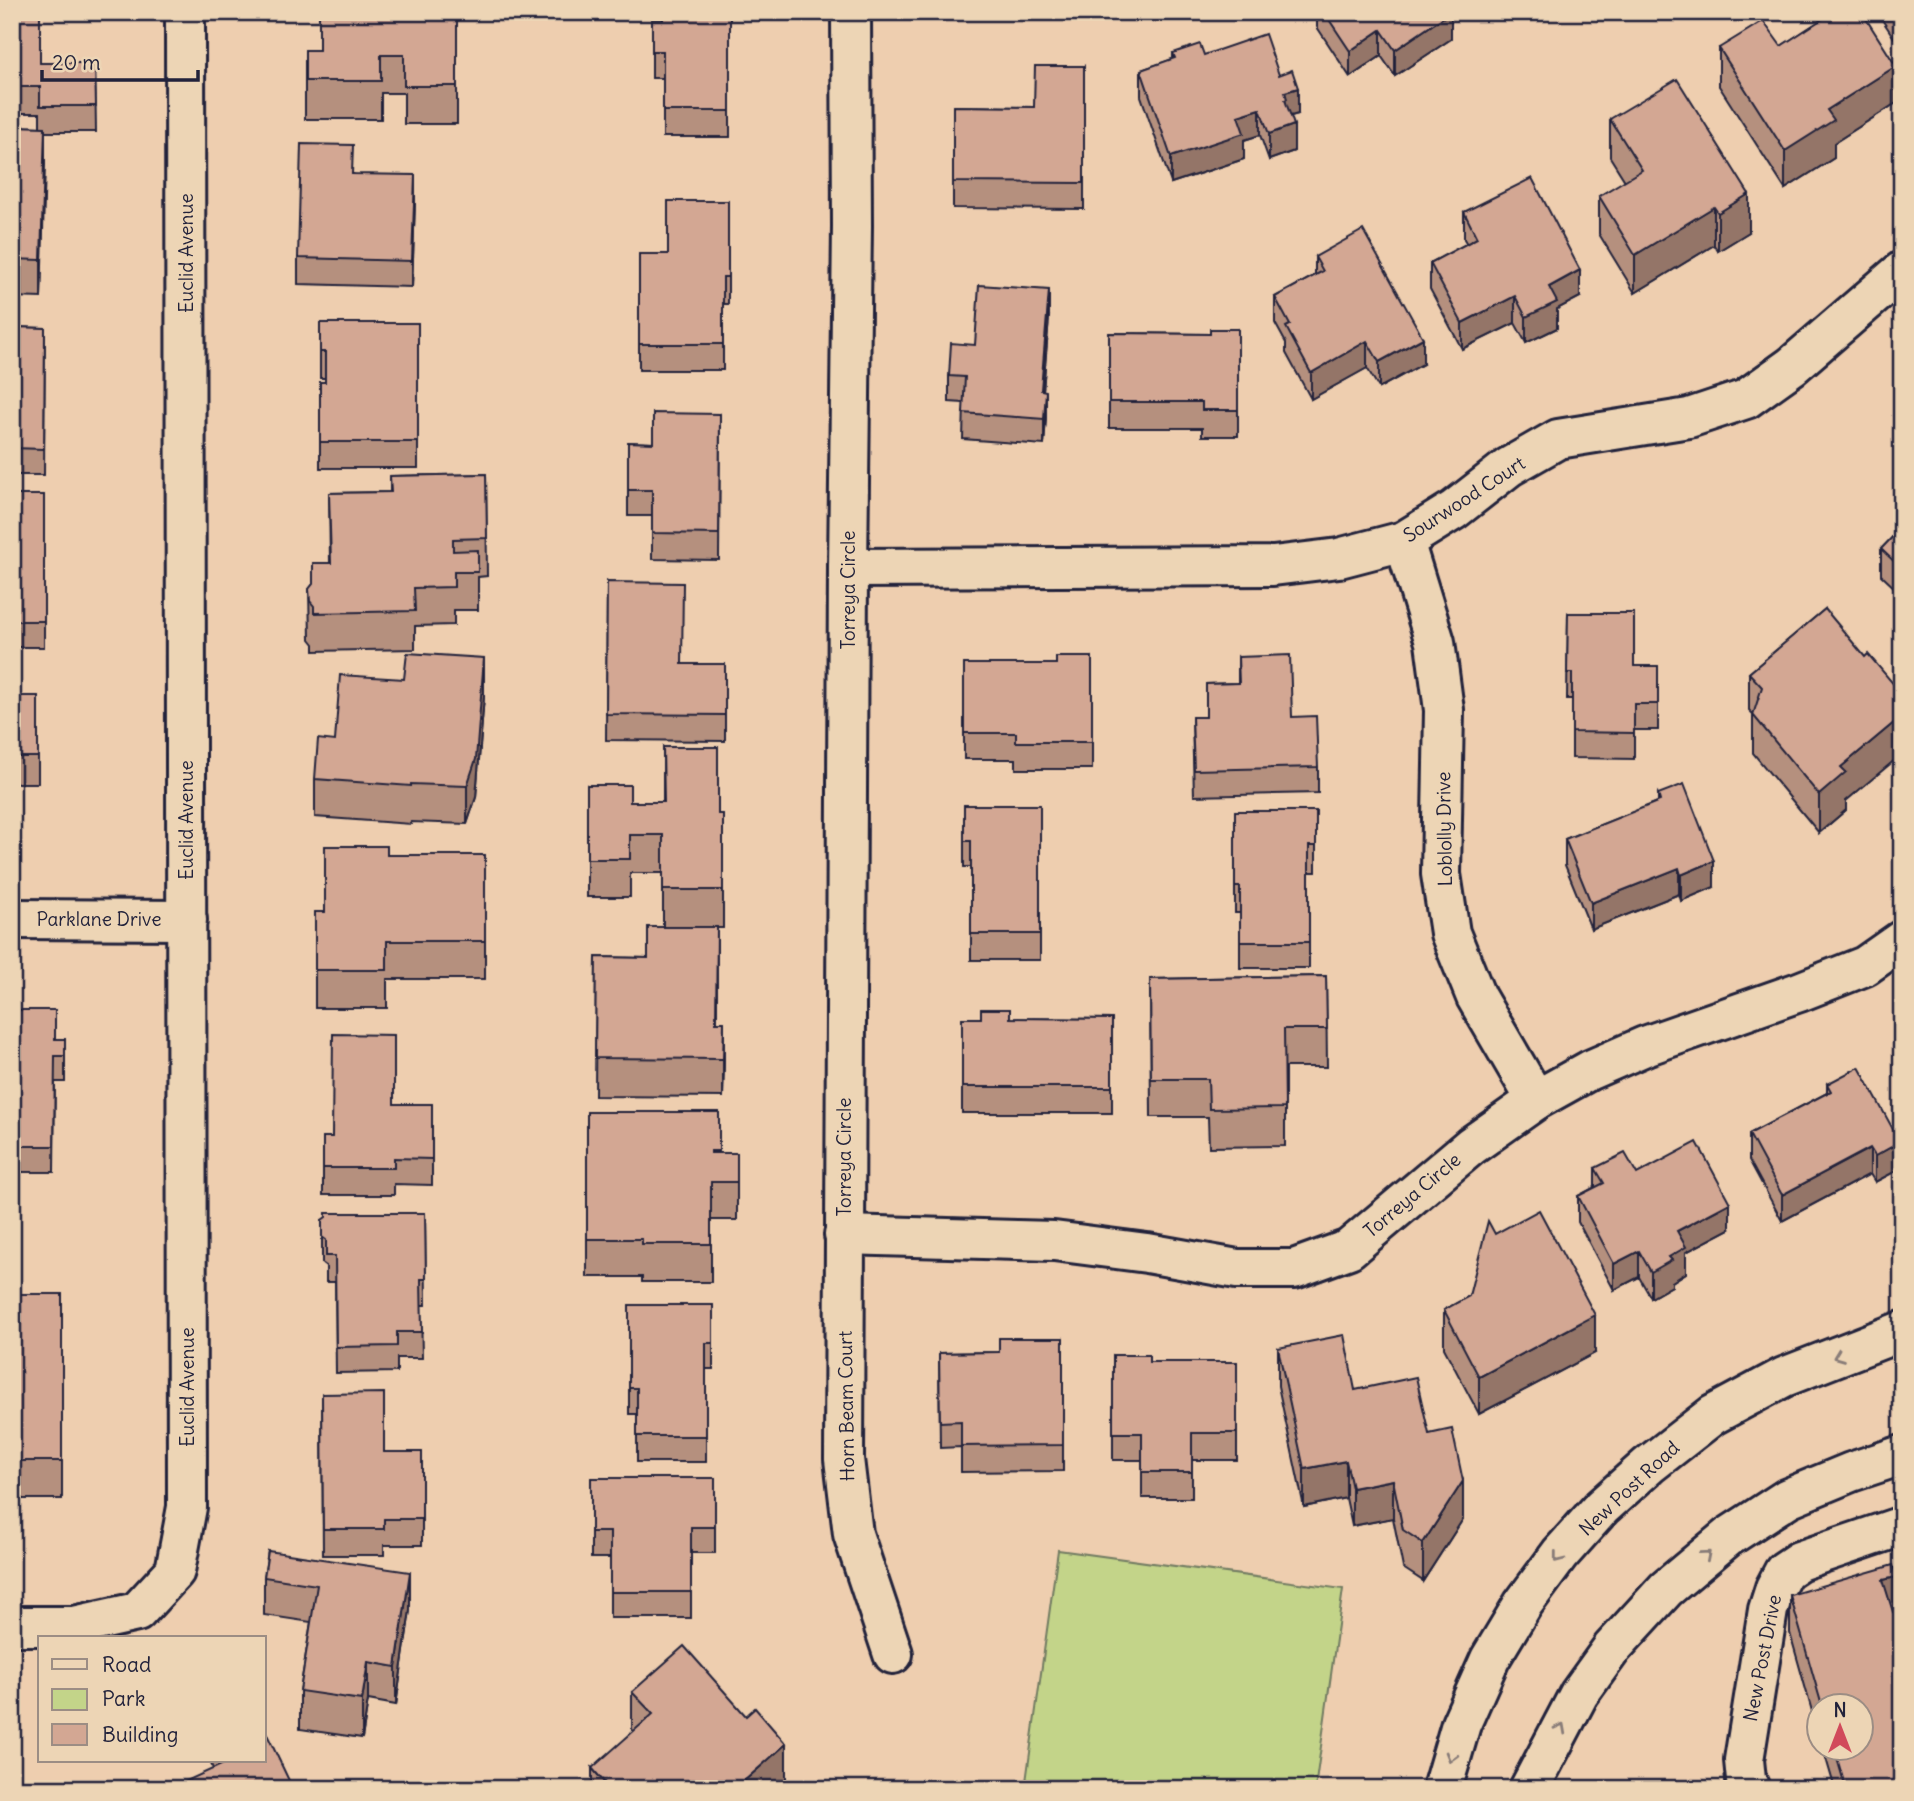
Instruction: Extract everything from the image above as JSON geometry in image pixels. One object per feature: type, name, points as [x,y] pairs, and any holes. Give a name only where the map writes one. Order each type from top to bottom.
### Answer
[{"type":"street","name":"Euclid Avenue","points":[[12,1626],[74,1626],[137,1612],[175,1571],[187,1507],[185,12]]},
{"type":"street","name":"Torreya Circle","points":[[851,12],[852,226],[844,1235],[1054,1241],[1147,1253],[1237,1269],[1294,1269],[1349,1249],[1471,1146],[1536,1100],[1590,1070],[1645,1046],[1799,992],[1864,966],[1902,940]]},
{"type":"street","name":"Sourwood Court","points":[[848,568],[1273,566],[1339,558],[1404,541],[1454,510],[1509,467],[1558,439],[1689,418],[1746,399],[1792,366],[1902,271]]},
{"type":"street","name":"Loblolly Drive","points":[[1404,541],[1435,642],[1444,710],[1441,874],[1450,933],[1476,997],[1536,1100]]},
{"type":"street","name":"Parklane Drive","points":[[12,919],[187,920]]},
{"type":"street","name":"Horn Beam Court","points":[[844,1235],[844,1459],[853,1534],[893,1654]]},
{"type":"street","name":"New Post Road","points":[[1442,1789],[1461,1724],[1490,1659],[1523,1604],[1560,1554],[1602,1507],[1649,1465],[1713,1415],[1784,1377],[1902,1331]]},
{"type":"street","points":[[1530,1789],[1579,1694],[1612,1648],[1666,1589],[1728,1536],[1788,1498],[1850,1472],[1902,1455]]},
{"type":"street","name":"New Post Drive","points":[[1750,1789],[1745,1780],[1744,1760],[1768,1610],[1784,1571],[1799,1561],[1902,1526]]},
{"type":"green space","points":[[1058,1550],[1343,1589],[1315,1789],[1025,1789]]},
{"type":"building","points":[[12,12],[40,12],[40,63],[95,63],[96,106],[40,106],[40,87],[12,87]]},
{"type":"building","points":[[319,12],[457,12],[457,86],[404,86],[404,55],[381,55],[381,81],[305,81],[305,50],[319,50]]},
{"type":"building","points":[[663,12],[730,12],[730,111],[663,111],[663,51],[652,51],[652,20],[663,20]]},
{"type":"building","points":[[1324,12],[1451,12],[1395,50],[1381,30],[1350,51]]},
{"type":"building","points":[[1829,12],[1863,14],[1896,66],[1827,110],[1834,120],[1785,151],[1719,48],[1763,21],[1781,46],[1830,14]]},
{"type":"building","points":[[1265,34],[1279,75],[1292,70],[1298,88],[1285,92],[1285,100],[1294,125],[1269,134],[1260,109],[1238,116],[1244,133],[1171,157],[1141,70],[1175,58],[1173,53],[1200,44],[1204,55]]},
{"type":"building","points":[[1035,66],[1084,66],[1084,183],[953,182],[953,106],[1034,107]]},
{"type":"building","points":[[1677,79],[1749,194],[1718,213],[1714,207],[1635,255],[1599,196],[1642,170],[1610,119]]},
{"type":"building","points":[[12,126],[45,127],[41,260],[12,259]]},
{"type":"building","points":[[301,144],[353,145],[352,174],[415,175],[412,261],[298,258]]},
{"type":"building","points":[[1532,178],[1580,270],[1549,287],[1557,302],[1526,317],[1515,296],[1462,323],[1430,263],[1477,238],[1464,212]]},
{"type":"building","points":[[668,201],[728,201],[728,277],[723,277],[723,344],[639,344],[639,254],[668,254]]},
{"type":"building","points":[[1363,230],[1423,338],[1379,362],[1367,341],[1311,373],[1286,327],[1290,325],[1275,297],[1323,271],[1315,257]]},
{"type":"building","points":[[979,285],[1049,290],[1041,390],[1046,391],[1044,419],[963,413],[965,377],[949,376],[951,343],[975,345]]},
{"type":"building","points":[[320,323],[418,323],[418,442],[320,442],[320,382],[325,382],[325,352],[320,352]]},
{"type":"building","points":[[12,327],[45,328],[44,449],[12,448]]},
{"type":"building","points":[[1210,329],[1238,329],[1238,410],[1202,410],[1202,402],[1109,402],[1109,333],[1210,334]]},
{"type":"building","points":[[653,413],[720,414],[719,534],[652,533],[652,490],[628,490],[628,442],[653,443]]},
{"type":"building","points":[[486,474],[487,538],[453,539],[453,551],[478,550],[478,572],[454,572],[454,587],[414,588],[415,611],[314,613],[309,589],[313,584],[313,563],[331,563],[329,493],[391,492],[390,476]]},
{"type":"building","points":[[12,495],[44,495],[44,621],[12,621]]},
{"type":"building","points":[[1902,527],[1902,569],[1881,549]]},
{"type":"building","points":[[607,582],[683,583],[682,664],[725,664],[725,715],[606,714]]},
{"type":"building","points":[[1825,609],[1865,657],[1868,654],[1902,694],[1902,716],[1841,767],[1846,772],[1819,795],[1753,715],[1762,687],[1749,673]]},
{"type":"building","points":[[1568,613],[1634,613],[1634,666],[1658,666],[1658,704],[1634,704],[1634,733],[1572,732],[1572,673],[1567,673]]},
{"type":"building","points":[[407,653],[484,658],[476,759],[467,786],[411,786],[315,779],[318,739],[335,741],[340,675],[404,679]]},
{"type":"building","points":[[1290,655],[1292,717],[1316,716],[1318,767],[1194,770],[1192,717],[1206,717],[1206,684],[1239,683],[1238,657]]},
{"type":"building","points":[[1056,657],[1092,657],[1092,742],[1016,742],[1016,733],[964,733],[964,664],[1056,664]]},
{"type":"building","points":[[12,669],[14,696],[38,696],[38,757],[12,757]]},
{"type":"building","points":[[663,747],[718,747],[718,814],[723,814],[723,890],[663,890],[663,835],[630,835],[630,859],[587,859],[587,785],[630,785],[630,802],[664,802]]},
{"type":"building","points":[[1684,784],[1714,861],[1681,875],[1679,868],[1591,903],[1565,839],[1660,801],[1658,794]]},
{"type":"building","points":[[964,805],[1040,805],[1040,934],[971,934],[971,841],[964,841]]},
{"type":"building","points":[[1235,811],[1316,811],[1316,846],[1309,846],[1309,942],[1240,942],[1240,887],[1235,887]]},
{"type":"building","points":[[325,846],[387,846],[387,855],[485,855],[485,941],[387,941],[387,970],[315,970],[315,912],[325,912]]},
{"type":"building","points":[[648,927],[717,927],[716,1022],[724,1022],[723,1059],[595,1058],[596,957],[648,958]]},
{"type":"building","points":[[1326,976],[1327,1029],[1284,1029],[1285,1108],[1209,1109],[1208,1079],[1151,1079],[1150,979]]},
{"type":"building","points":[[981,1009],[1010,1009],[1010,1018],[1112,1019],[1112,1087],[962,1087],[962,1018],[981,1018]]},
{"type":"building","points":[[12,1010],[55,1010],[55,1039],[65,1039],[65,1056],[55,1056],[54,1146],[12,1146]]},
{"type":"building","points":[[333,1034],[394,1035],[394,1104],[432,1104],[432,1159],[394,1158],[394,1168],[323,1168],[323,1137],[332,1137]]},
{"type":"building","points":[[1859,1067],[1900,1142],[1875,1156],[1870,1148],[1782,1195],[1749,1134],[1831,1091],[1827,1084]]},
{"type":"building","points":[[587,1112],[719,1112],[719,1151],[711,1153],[737,1153],[737,1182],[711,1182],[711,1244],[642,1244],[642,1239],[587,1239]]},
{"type":"building","points":[[1697,1142],[1730,1203],[1677,1231],[1686,1247],[1669,1257],[1672,1260],[1651,1272],[1639,1251],[1614,1264],[1578,1196],[1604,1183],[1595,1168],[1625,1153],[1637,1174]]},
{"type":"building","points":[[1539,1210],[1595,1315],[1479,1377],[1444,1310],[1469,1296],[1488,1221],[1495,1234]]},
{"type":"building","points":[[326,1213],[425,1213],[426,1279],[421,1279],[422,1332],[397,1332],[397,1346],[336,1347],[335,1256],[326,1256],[326,1240],[322,1237],[322,1220]]},
{"type":"building","points":[[12,1294],[62,1294],[62,1461],[12,1461]]},
{"type":"building","points":[[629,1305],[713,1305],[713,1343],[706,1343],[706,1436],[637,1436],[637,1388],[629,1388]]},
{"type":"building","points":[[1344,1335],[1355,1390],[1416,1377],[1429,1434],[1452,1429],[1463,1481],[1423,1543],[1403,1530],[1393,1480],[1352,1488],[1346,1461],[1304,1469],[1278,1348]]},
{"type":"building","points":[[999,1338],[1063,1338],[1063,1445],[961,1446],[961,1421],[940,1422],[939,1353],[999,1352]]},
{"type":"building","points":[[1113,1355],[1149,1355],[1149,1362],[1237,1362],[1237,1433],[1192,1433],[1192,1472],[1142,1472],[1142,1433],[1113,1433]]},
{"type":"building","points":[[384,1393],[384,1452],[422,1452],[422,1519],[384,1519],[384,1529],[323,1529],[322,1394]]},
{"type":"building","points":[[591,1478],[715,1478],[715,1527],[691,1527],[691,1592],[610,1592],[610,1532],[591,1532]]},
{"type":"building","points":[[268,1551],[410,1572],[396,1667],[368,1662],[362,1700],[300,1691],[317,1585],[264,1577]]},
{"type":"building","points":[[1893,1565],[1896,1577],[1883,1580],[1893,1612],[1902,1609],[1902,1789],[1846,1789],[1838,1762],[1876,1762],[1876,1692],[1818,1692],[1790,1595]]},
{"type":"building","points":[[684,1646],[746,1716],[755,1708],[786,1744],[735,1789],[610,1789],[592,1768],[653,1714],[632,1692]]},
{"type":"building","points":[[266,1732],[293,1789],[169,1789],[228,1762],[266,1762]]}]
